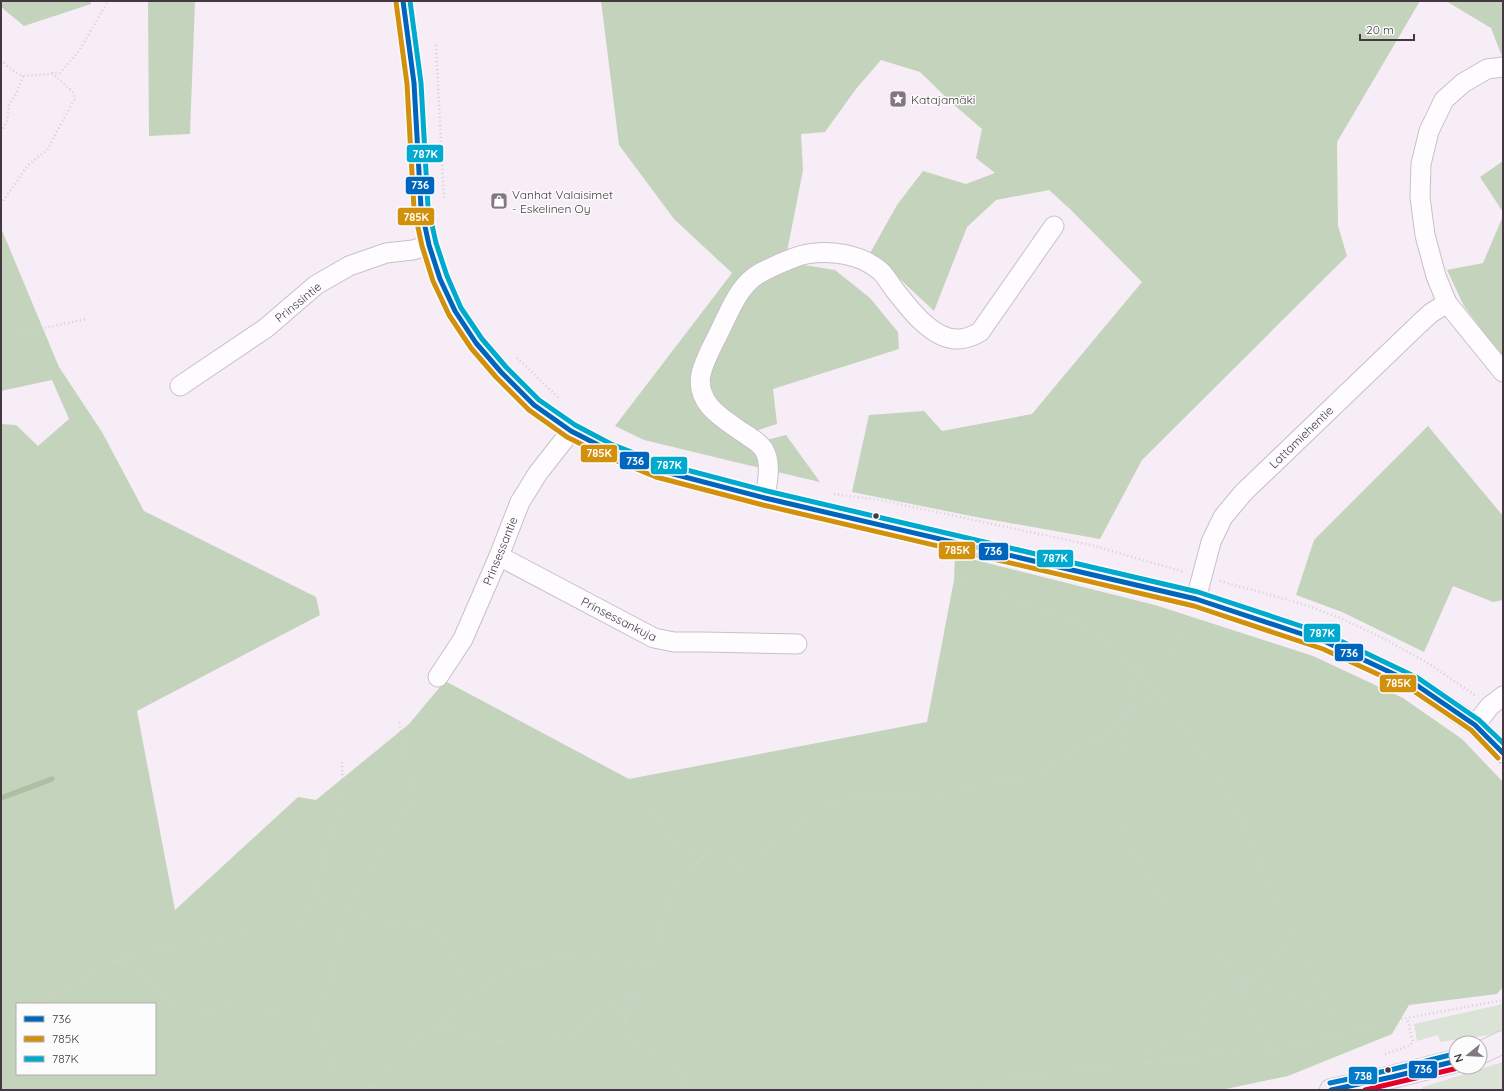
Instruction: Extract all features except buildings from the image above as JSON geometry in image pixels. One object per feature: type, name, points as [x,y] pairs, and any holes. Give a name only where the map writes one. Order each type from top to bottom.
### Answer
[{"type":"main road","points":[[1488,1050],[1503,1042]]},
{"type":"main road","points":[[1488,1053],[1503,1051]]},
{"type":"main road","points":[[1331,1090],[1448,1063]]},
{"type":"street","points":[[403,1],[414,83],[421,208],[429,245],[440,278],[455,311],[476,343],[501,372],[534,405],[571,431],[608,450],[658,470],[765,498],[1196,599],[1326,642],[1415,684],[1475,725],[1503,753]]},
{"type":"street","points":[[1503,67],[1487,69],[1463,83],[1444,100],[1429,131],[1422,164],[1420,197],[1427,242],[1436,276],[1447,303],[1503,372]]},
{"type":"street","points":[[765,498],[768,478],[768,460],[764,450],[757,443],[712,410],[705,402],[702,393],[702,373],[709,354],[737,296],[743,287],[761,273],[807,254],[826,252],[852,256],[869,263],[880,271],[913,313],[931,329],[944,337],[956,340],[968,338],[980,332],[1054,226]]},
{"type":"street","name":"Prinssintie","points":[[180,386],[266,328],[316,286],[349,266],[386,253],[413,250],[429,245]]},
{"type":"street","name":"Lattamiehentie","points":[[1196,599],[1211,542],[1223,517],[1244,493],[1419,324],[1431,313],[1447,303]]},
{"type":"street","name":"Prinsessantie","points":[[438,677],[463,639],[499,556],[520,502],[538,473],[571,431]]},
{"type":"street","name":"Prinsessankuja","points":[[499,556],[654,638],[674,642],[797,644]]},
{"type":"street","points":[[1475,725],[1490,706],[1503,696]]},
{"type":"path","points":[[1,60],[12,70],[22,76],[60,73],[79,51],[108,1]]},
{"type":"path","points":[[1495,1],[1503,11]]},
{"type":"path","points":[[436,45],[444,200]]},
{"type":"path","points":[[1,204],[28,165],[47,150],[74,100],[74,94],[72,91],[52,73]]},
{"type":"path","points":[[1,132],[7,121],[9,105],[15,96],[22,76]]},
{"type":"path","points":[[1,328],[36,330],[86,319]]},
{"type":"path","points":[[517,358],[561,400]]},
{"type":"path","points":[[829,493],[880,500],[1091,545],[1187,572]]},
{"type":"path","points":[[956,579],[990,590],[1087,627],[1110,644],[1138,672],[1178,719],[1216,774],[1237,809],[1270,887],[1333,1010],[1340,1019]]},
{"type":"path","points":[[1213,579],[1306,605],[1340,618],[1383,638],[1432,665],[1480,698]]},
{"type":"path","points":[[1138,672],[1155,664],[1174,651],[1196,599]]},
{"type":"path","points":[[1138,672],[1129,710],[1119,768],[1121,823],[1152,884],[1170,910],[1210,950],[1248,979],[1290,997],[1333,1010]]},
{"type":"path","points":[[649,804],[675,845],[744,866],[822,808],[850,797],[894,794],[929,800],[991,782],[1029,781],[1076,749],[1099,740],[1129,710],[1157,695]]},
{"type":"path","points":[[342,1090],[317,1030],[346,908],[415,797],[399,722]]},
{"type":"path","points":[[37,1003],[130,954],[300,924],[315,894],[342,790],[342,761]]},
{"type":"path","points":[[686,1090],[685,1071],[665,1063],[624,1033],[625,1019],[652,967],[669,894],[705,854]]},
{"type":"path","points":[[315,894],[374,920],[401,925],[415,922],[428,926],[441,937],[452,958],[464,974],[485,986]]},
{"type":"path","points":[[1192,1038],[1201,1029],[1207,1013],[1205,1002],[1224,990],[1259,974],[1296,939]]},
{"type":"path","points":[[372,1090],[406,1046],[438,1025],[472,994],[509,970],[552,958],[596,954],[652,967]]},
{"type":"path","points":[[116,961],[140,973],[168,1002],[182,1012],[196,1016],[241,998],[252,998],[261,1010],[273,1014],[319,1022]]},
{"type":"path","points":[[1248,979],[1245,997],[1270,1051]]},
{"type":"path","points":[[438,1025],[494,1042],[570,1036],[602,1006],[640,992]]},
{"type":"path","points":[[940,1090],[1035,1075],[1145,1063],[1190,1061],[1214,1055],[1270,1051],[1407,1018],[1503,1000]]},
{"type":"path","points":[[610,1003],[625,1019]]},
{"type":"path","points":[[1,1022],[16,1014]]},
{"type":"path","points":[[1385,1054],[1409,1046],[1413,1042],[1407,1018]]},
{"type":"path","points":[[1145,1063],[1150,1051],[1173,1040],[1192,1038],[1208,1042],[1214,1055]]},
{"type":"path","points":[[352,1090],[374,1086]]},
{"type":"green space","points":[[1,1],[91,1],[91,4],[24,26],[1,7]]},
{"type":"green space","points":[[148,1],[195,1],[190,134],[149,136]]},
{"type":"green space","points":[[601,1],[1420,1],[1337,142],[1338,226],[1347,256],[1142,460],[1100,539],[976,517],[852,492],[869,415],[924,411],[942,431],[1032,414],[1142,282],[1071,210],[1049,190],[996,200],[967,227],[934,311],[886,266],[869,255],[897,205],[923,171],[966,184],[995,173],[976,158],[982,129],[953,104],[920,72],[881,60],[856,89],[825,132],[801,134],[803,170],[787,252],[740,281],[695,367],[696,403],[761,452],[760,468],[644,440],[615,426],[732,273],[674,219],[619,145]]},
{"type":"green space","points":[[1446,1],[1503,1],[1503,59],[1491,28]]},
{"type":"green space","points":[[1503,161],[1503,212],[1480,177]]},
{"type":"green space","points":[[1503,216],[1503,358],[1464,306],[1447,270],[1483,263]]},
{"type":"green space","points":[[1,228],[59,367],[102,432],[144,511],[316,597],[320,615],[137,711],[175,910],[298,797],[316,800],[409,724],[445,681],[629,779],[927,722],[954,580],[955,555],[1155,605],[1313,656],[1403,698],[1462,739],[1503,782],[1503,987],[1497,994],[1409,1005],[1392,1034],[1288,1076],[1221,1090],[1,1090],[1,424],[16,425],[38,446],[69,419],[52,380],[1,391]]},
{"type":"green space","points":[[791,263],[835,270],[870,298],[898,332],[899,349],[773,389],[777,424],[752,432],[709,399],[705,373],[745,290]]},
{"type":"green space","points":[[1428,426],[1503,516],[1503,600],[1493,602],[1453,586],[1424,652],[1342,612],[1296,595],[1314,540]]},
{"type":"green space","points":[[786,435],[820,482],[773,471],[763,441]]},
{"type":"green space","points":[[1503,1004],[1503,1033],[1488,1035],[1448,1035],[1448,1041],[1440,1042],[1438,1035],[1417,1041],[1414,1024]]},
{"type":"green space","points":[[1503,1062],[1503,1089],[1422,1090],[1423,1087],[1461,1075],[1488,1075],[1488,1067]]},
{"type":"waterway","points":[[1,798],[52,779]]},
{"type":"transit line","name":"736","points":[[403,1],[414,83],[421,208],[429,245],[440,279],[455,311],[476,343],[501,372],[534,405],[571,431],[608,450],[658,470],[765,498],[1196,599],[1326,642],[1415,684],[1475,725],[1503,753]]},
{"type":"transit line","name":"787K","points":[[410,1],[421,83],[428,207],[436,243],[447,276],[461,308],[482,339],[506,367],[539,400],[575,425],[611,444],[660,463],[767,491],[1198,592],[1328,635],[1418,678],[1479,720],[1503,743]]},
{"type":"transit line","name":"785K","points":[[396,2],[407,84],[414,209],[422,246],[433,281],[449,315],[471,348],[496,377],[529,410],[567,437],[605,456],[656,477],[763,505],[1194,606],[1323,649],[1412,690],[1471,730],[1498,758]]},
{"type":"transit line","name":"738","points":[[1330,1083],[1448,1056]]},
{"type":"transit line","name":"736","points":[[1331,1090],[1448,1063]]},
{"type":"transit line","points":[[1365,1090],[1448,1070]]},
{"type":"place","name":"Katajamäki","points":[[898,99]]},
{"type":"place","name":"Vanhat Valaisimet - Eskelinen Oy","points":[[499,201]]}]
